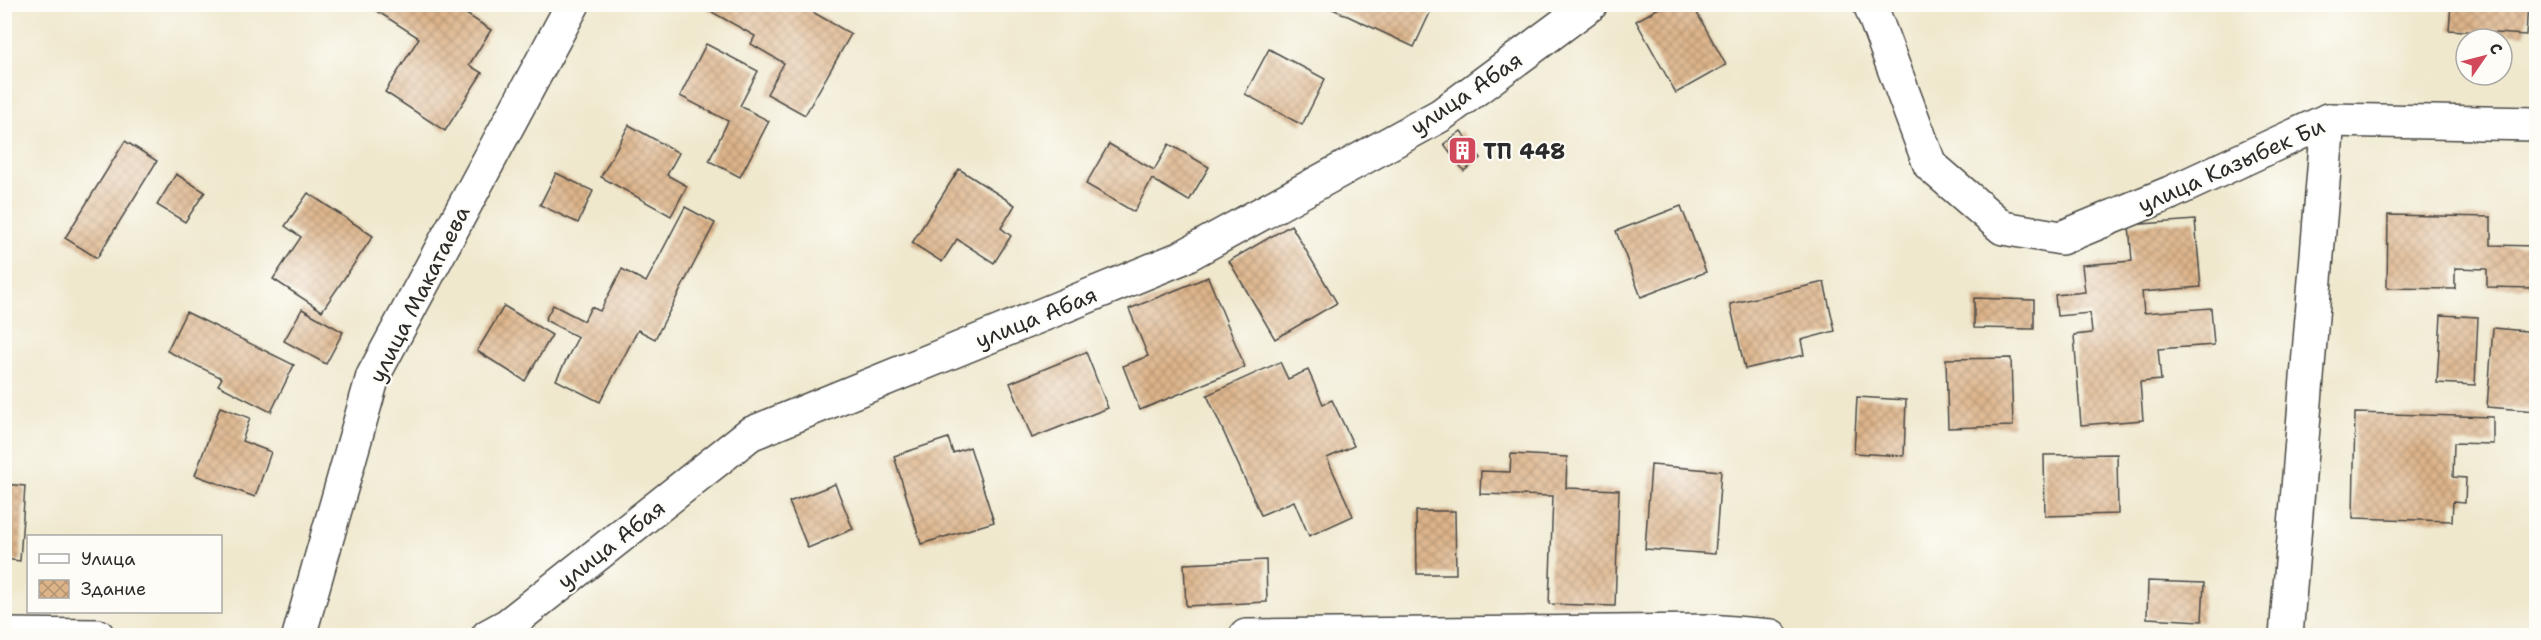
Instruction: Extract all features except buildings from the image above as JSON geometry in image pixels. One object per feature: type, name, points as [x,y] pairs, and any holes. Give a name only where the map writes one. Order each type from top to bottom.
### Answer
[{"type":"street","name":"улица Макатаева","points":[[299,636],[374,376],[573,4]]},
{"type":"street","name":"улица Абая","points":[[488,636],[508,625],[750,434],[1179,258],[1441,115],[1591,4]]},
{"type":"street","name":"улица Казыбек Би","points":[[1870,4],[1930,165],[2003,228],[2061,238],[2170,193],[2328,120],[2536,124]]},
{"type":"street","points":[[2286,636],[2328,120]]},
{"type":"street","points":[[1246,636],[1710,631],[1771,636]]},
{"type":"street","points":[[4,635],[98,636]]},
{"type":"place","name":"ТП 448","points":[[1462,151]]}]
